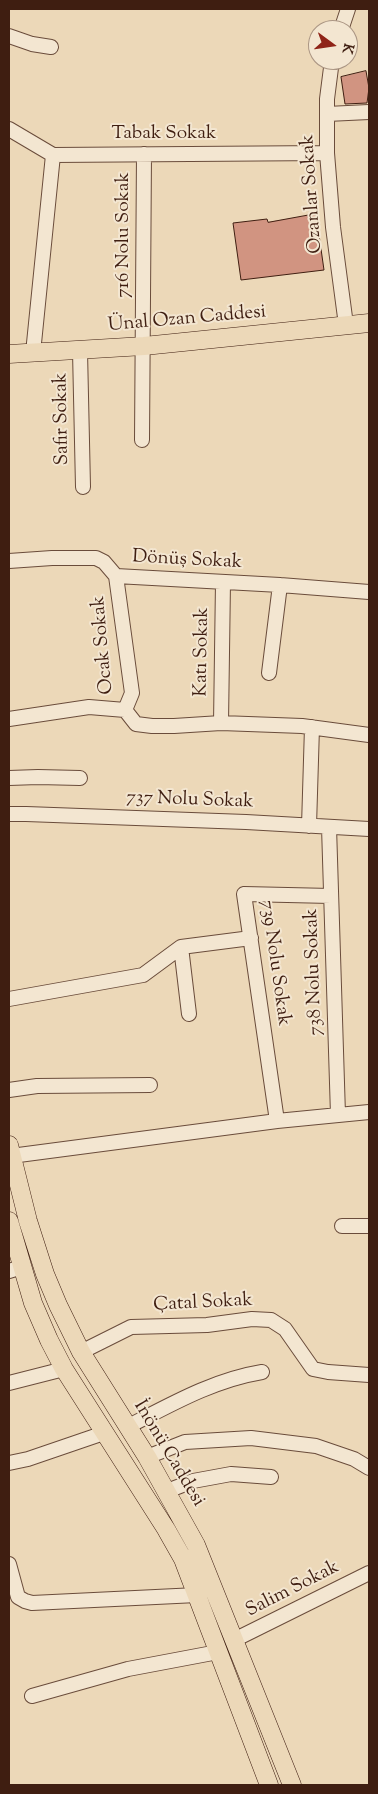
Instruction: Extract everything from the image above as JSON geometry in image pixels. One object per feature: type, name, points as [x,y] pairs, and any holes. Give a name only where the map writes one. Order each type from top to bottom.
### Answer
[{"type":"main road","name":"Ünal Ozan Caddesi","points":[[9,354],[144,346],[369,324]]},
{"type":"main road","name":"İnönü Caddesi","points":[[10,1151],[28,1221],[45,1274],[70,1332],[147,1457],[196,1545],[292,1785]]},
{"type":"main road","points":[[9,1221],[15,1269],[33,1303],[49,1340],[64,1369],[183,1559],[269,1785]]},
{"type":"street","points":[[9,36],[32,44],[51,47]]},
{"type":"street","name":"Ozanlar Sokak","points":[[331,70],[327,99],[327,153],[333,227],[346,326]]},
{"type":"street","points":[[327,114],[369,112]]},
{"type":"street","name":"Tabak Sokak","points":[[9,130],[53,154],[327,153]]},
{"type":"street","points":[[33,353],[53,154]]},
{"type":"street","name":"716 Nolu Sokak","points":[[142,440],[144,154]]},
{"type":"street","name":"Safir Sokak","points":[[80,351],[83,487]]},
{"type":"street","name":"Dönüş Sokak","points":[[9,561],[52,558],[96,558],[104,562],[116,576],[369,592]]},
{"type":"street","name":"Ocak Sokak","points":[[116,576],[132,693],[125,710]]},
{"type":"street","name":"Katı Sokak","points":[[221,723],[223,582]]},
{"type":"street","points":[[269,673],[280,585]]},
{"type":"street","points":[[9,719],[88,707],[125,710],[136,724],[152,726],[221,723],[312,727],[369,735]]},
{"type":"street","points":[[309,826],[312,727]]},
{"type":"street","points":[[9,778],[80,778]]},
{"type":"street","name":"737 Nolu Sokak","points":[[9,814],[369,829]]},
{"type":"street","name":"738 Nolu Sokak","points":[[328,827],[338,1115]]},
{"type":"street","name":"739 Nolu Sokak","points":[[277,1121],[244,894],[331,896]]},
{"type":"street","points":[[9,999],[143,975],[181,947],[251,938]]},
{"type":"street","points":[[181,947],[189,1014]]},
{"type":"street","points":[[9,1090],[37,1086],[150,1085]]},
{"type":"street","points":[[10,1151],[369,1112]]},
{"type":"street","points":[[342,1226],[369,1226]]},
{"type":"street","name":"Çatal Sokak","points":[[81,1352],[131,1327],[207,1325],[252,1318],[271,1320],[285,1329],[313,1369],[369,1375]]},
{"type":"street","points":[[9,1383],[64,1369]]},
{"type":"street","points":[[127,1427],[196,1391],[246,1375],[262,1372]]},
{"type":"street","points":[[9,1463],[28,1459],[104,1433]]},
{"type":"street","points":[[147,1457],[185,1442],[251,1438],[316,1446],[354,1460],[369,1468]]},
{"type":"street","points":[[166,1491],[193,1481],[231,1474],[271,1477]]},
{"type":"street","points":[[9,1564],[12,1590],[20,1598],[32,1602],[197,1595]]},
{"type":"street","name":"Salim Sokak","points":[[234,1640],[369,1573]]},
{"type":"street","points":[[32,1696],[128,1669],[218,1652]]},
{"type":"building","points":[[366,71],[369,88],[367,103],[345,104],[341,77]]},
{"type":"building","points":[[316,214],[324,270],[241,280],[233,223],[267,219],[268,222]]}]
